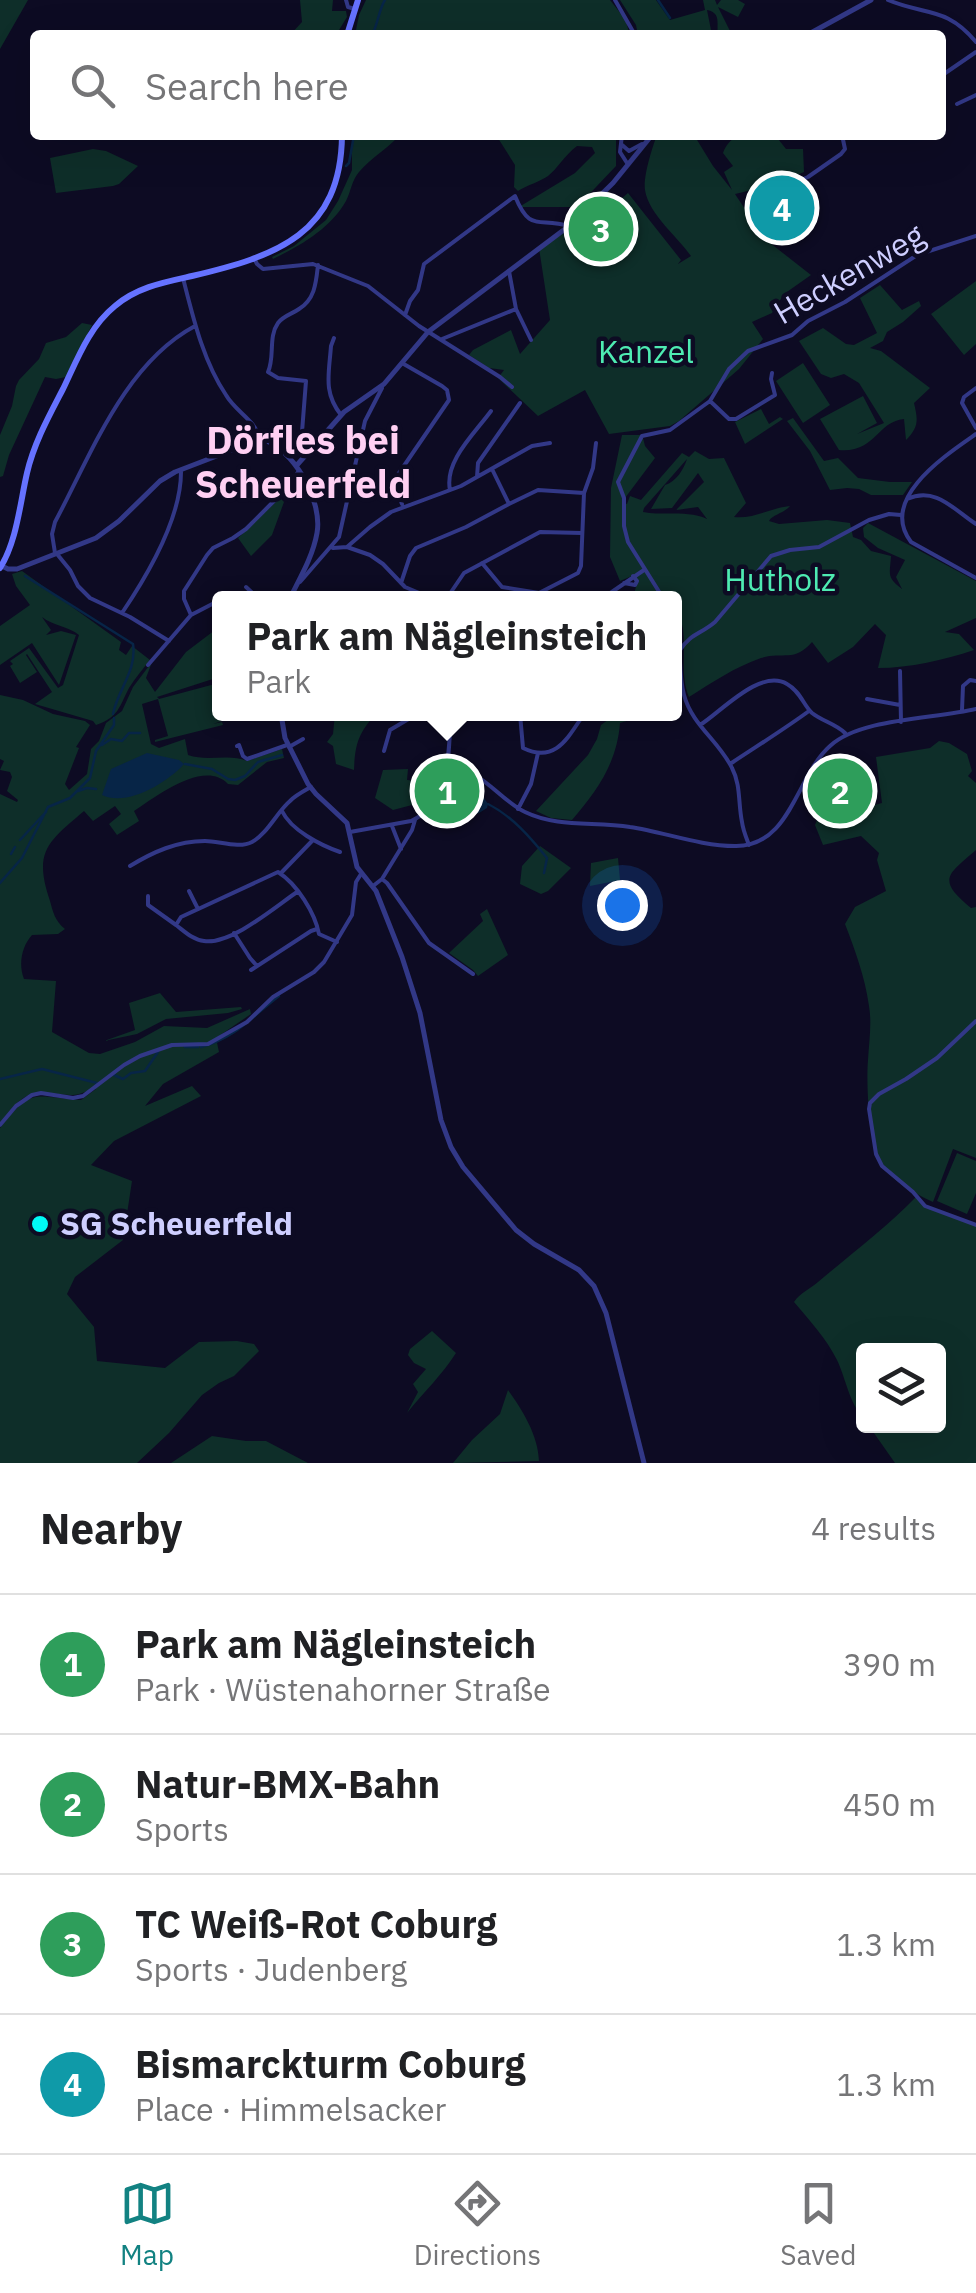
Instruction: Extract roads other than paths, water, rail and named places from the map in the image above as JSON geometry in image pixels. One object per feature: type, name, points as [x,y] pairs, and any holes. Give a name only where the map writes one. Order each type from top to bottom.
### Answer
[{"type":"main road","points":[[349,30],[358,0]]},
{"type":"main road","points":[[1,567],[11,543],[35,447],[94,329],[126,297],[144,288],[254,258],[299,236],[324,208],[340,170],[342,140]]},
{"type":"street","points":[[346,0],[348,7],[355,9]]},
{"type":"street","points":[[615,0],[633,30]]},
{"type":"street","points":[[823,30],[871,0]]},
{"type":"street","points":[[888,0],[942,14],[976,42]]},
{"type":"street","points":[[946,73],[976,52]]},
{"type":"street","points":[[958,104],[976,95]]},
{"type":"street","points":[[620,174],[621,140]]},
{"type":"street","points":[[621,144],[631,151],[646,140]]},
{"type":"street","points":[[191,615],[184,592],[206,555],[246,529],[278,496],[341,416],[374,394],[428,332],[569,226],[648,140]]},
{"type":"street","points":[[775,191],[808,177],[842,154],[843,140]]},
{"type":"street","points":[[621,144],[630,162]]},
{"type":"street","points":[[620,152],[630,162]]},
{"type":"street","points":[[405,315],[419,287],[424,264],[515,196],[529,220],[569,226]]},
{"type":"street","name":"Heckenweg","points":[[658,591],[628,542],[624,498],[618,486],[642,436],[670,430],[710,401],[729,368],[748,351],[792,335],[808,321],[917,255],[976,236]]},
{"type":"street","points":[[254,258],[263,269],[296,264],[318,266],[368,286],[428,332],[512,387]]},
{"type":"street","points":[[310,451],[302,432],[306,381],[278,378],[268,372],[277,325],[312,297],[318,266]]},
{"type":"street","points":[[509,271],[516,308],[532,340]]},
{"type":"street","points":[[183,278],[195,326],[223,392],[255,426],[260,439]]},
{"type":"street","points":[[442,340],[516,308]]},
{"type":"street","points":[[169,640],[82,592],[66,564],[56,555],[52,542],[54,525],[114,412],[147,367],[195,326]]},
{"type":"street","points":[[334,338],[328,395],[341,416]]},
{"type":"street","points":[[402,363],[442,386],[449,395],[397,476],[396,490],[402,506]]},
{"type":"street","name":"Heckenweg","points":[[710,401],[729,419],[736,420],[775,395],[772,373]]},
{"type":"street","points":[[976,388],[962,402],[976,431],[918,482],[901,514],[902,528],[911,542],[976,578]]},
{"type":"street","points":[[296,586],[339,537],[374,394]]},
{"type":"street","points":[[477,477],[478,462],[520,403]]},
{"type":"street","points":[[450,490],[452,465],[491,411]]},
{"type":"street","points":[[1,567],[13,570],[106,532],[160,481],[260,439],[276,444],[298,468],[318,518],[317,536],[294,591]]},
{"type":"street","points":[[329,550],[347,547],[402,506],[450,490],[532,446],[550,442]]},
{"type":"street","points":[[546,591],[580,570],[584,493],[596,443]]},
{"type":"street","points":[[122,613],[163,540],[182,478],[181,469]]},
{"type":"street","points":[[492,469],[509,504]]},
{"type":"street","points":[[918,482],[925,494]]},
{"type":"street","points":[[400,583],[416,548],[538,490],[584,493]]},
{"type":"street","points":[[907,499],[925,494],[948,503],[976,524]]},
{"type":"street","points":[[682,647],[691,636],[714,622],[771,556],[818,547],[869,520],[901,514]]},
{"type":"street","points":[[451,591],[460,576],[540,532],[582,533]]},
{"type":"street","points":[[339,537],[347,547],[370,554],[412,591]]},
{"type":"street","points":[[308,558],[314,562],[320,559]]},
{"type":"street","points":[[482,563],[502,586],[531,591]]},
{"type":"street","points":[[613,591],[644,570]]},
{"type":"street","points":[[246,587],[250,591]]},
{"type":"street","points":[[148,665],[191,615],[212,604]]},
{"type":"street","points":[[682,626],[691,636]]},
{"type":"street","points":[[900,671],[901,722]]},
{"type":"street","points":[[700,726],[734,699],[768,680],[786,683],[804,699],[809,711],[846,734]]},
{"type":"street","points":[[962,712],[963,686],[976,681]]},
{"type":"street","points":[[682,688],[700,726],[730,764],[739,789],[742,824],[749,845]]},
{"type":"street","points":[[867,700],[900,705]]},
{"type":"street","points":[[447,772],[457,769],[475,775],[518,809],[554,822],[626,826],[718,844],[749,845],[766,838],[778,826],[825,750],[846,734],[976,709]]},
{"type":"street","points":[[730,764],[809,711]]},
{"type":"street","points":[[281,721],[288,746],[310,787],[341,816],[350,832],[353,855],[361,874],[372,886],[409,977],[442,1120],[457,1158],[516,1230],[587,1277],[601,1300],[644,1463]]},
{"type":"street","points":[[384,751],[390,730],[405,721]]},
{"type":"street","points":[[350,832],[415,820],[426,812],[438,796],[447,772],[451,721]]},
{"type":"street","points":[[520,721],[522,745],[538,753],[558,748],[579,721]]},
{"type":"street","points":[[237,746],[247,759],[303,739]]},
{"type":"street","points":[[518,809],[531,784],[538,753]]},
{"type":"street","points":[[130,866],[180,844],[250,843],[290,801],[310,787]]},
{"type":"street","points":[[282,811],[284,818],[312,841],[340,852]]},
{"type":"street","points":[[372,886],[402,849],[415,820]]},
{"type":"street","points":[[392,826],[402,849]]},
{"type":"street","points":[[176,925],[181,917],[271,874],[281,873],[312,841]]},
{"type":"street","points":[[281,873],[317,920],[321,935],[337,942]]},
{"type":"street","points":[[0,1125],[32,1094],[83,1096],[140,1056],[172,1045],[208,1044],[232,1032],[273,997],[322,966],[353,910],[356,882],[361,874]]},
{"type":"street","points":[[382,878],[429,942],[473,974]]},
{"type":"street","points":[[189,891],[198,909]]},
{"type":"street","points":[[148,896],[148,906],[201,941],[211,941],[234,933],[297,892]]},
{"type":"street","points":[[251,970],[318,929]]},
{"type":"street","points":[[234,933],[258,966]]},
{"type":"street","points":[[976,1021],[937,1058],[878,1094],[869,1108],[876,1154],[888,1171],[925,1206],[976,1225]]},
{"type":"water","points":[[147,753],[184,764],[146,791],[123,798],[102,795],[111,769]]},
{"type":"water","points":[[459,783],[488,804],[479,813],[450,822],[445,811],[452,788]]},
{"type":"waterway","points":[[374,30],[385,0]]},
{"type":"waterway","points":[[658,0],[670,18]]},
{"type":"waterway","points":[[346,166],[353,140]]},
{"type":"waterway","points":[[25,576],[133,644],[130,671],[113,714]]},
{"type":"waterway","points":[[0,883],[22,858],[48,807],[70,798],[90,778],[96,751],[114,725],[114,718]]},
{"type":"waterway","points":[[102,745],[111,739],[122,741],[129,733],[140,733]]},
{"type":"waterway","points":[[185,764],[212,769],[235,780],[245,776],[258,762],[282,755]]},
{"type":"waterway","points":[[78,791],[96,789]]},
{"type":"waterway","points":[[488,804],[513,821],[547,858],[544,873]]},
{"type":"waterway","points":[[20,840],[46,812]]},
{"type":"waterway","points":[[11,854],[15,847]]},
{"type":"waterway","points":[[201,1047],[234,1032],[279,996]]},
{"type":"waterway","points":[[185,1047],[198,1047]]},
{"type":"waterway","points":[[114,1075],[123,1079],[145,1071],[158,1052]]},
{"type":"waterway","points":[[0,1079],[42,1069],[97,1083]]},
{"type":"place","name":"Bismarckturm Coburg","points":[[782,208]]},
{"type":"place","name":"TC Weiß-Rot Coburg","points":[[601,229]]},
{"type":"place","name":"Park am Nägleinsteich","points":[[447,791]]},
{"type":"place","name":"Natur-BMX-Bahn","points":[[840,791]]},
{"type":"place","name":"SG Scheuerfeld","points":[[40,1224]]},
{"type":"district","name":"Dörfles bei Scheuerfeld","points":[[303,463]]},
{"type":"park label","name":"Kanzel","points":[[646,352]]},
{"type":"park label","name":"Hutholz","points":[[780,580]]}]
